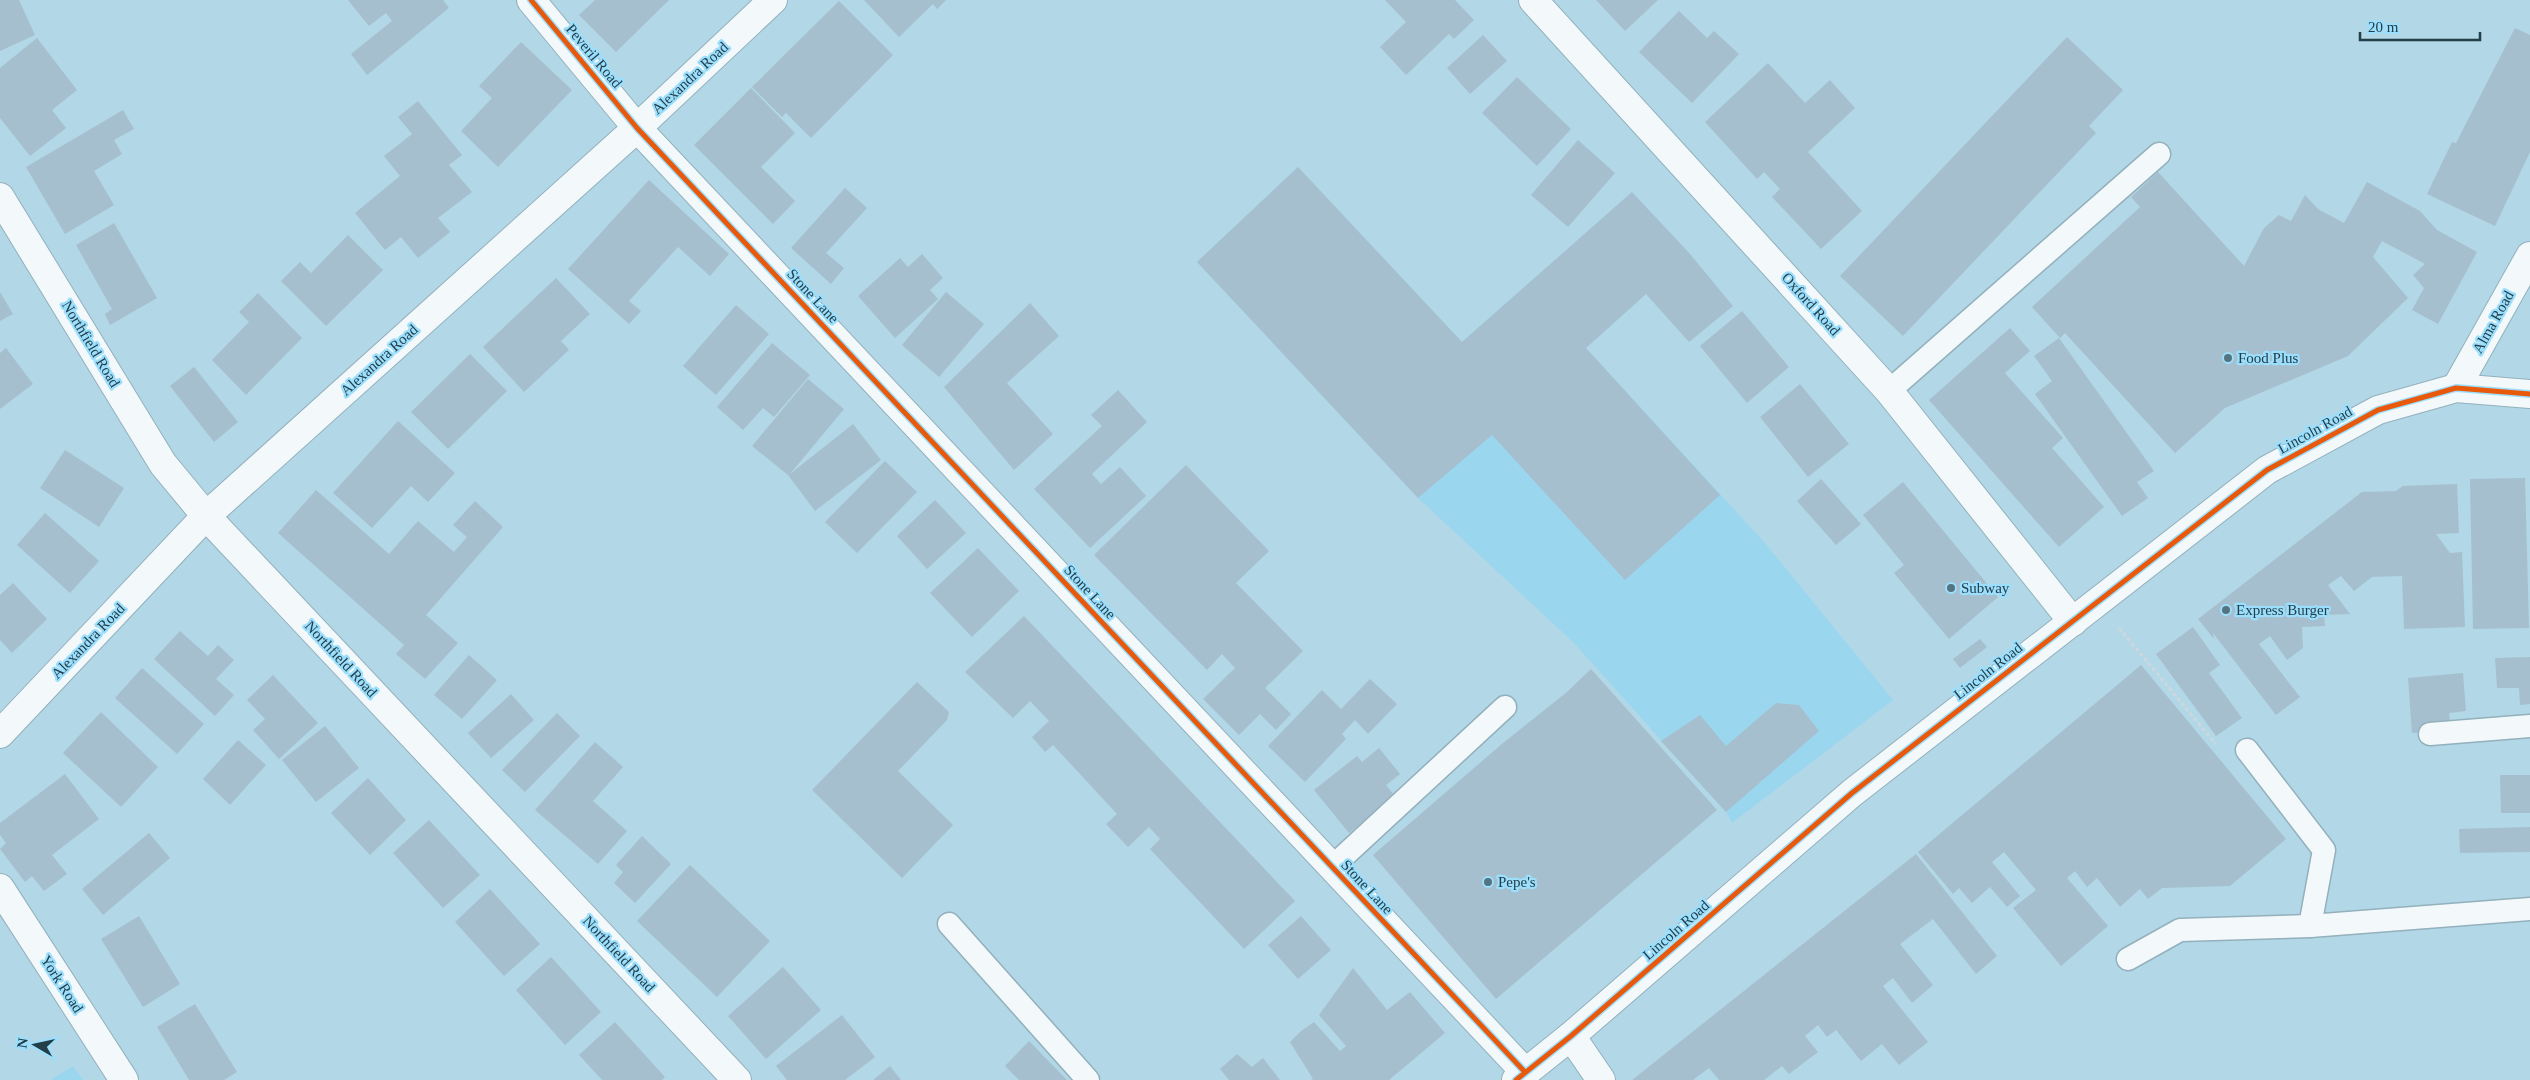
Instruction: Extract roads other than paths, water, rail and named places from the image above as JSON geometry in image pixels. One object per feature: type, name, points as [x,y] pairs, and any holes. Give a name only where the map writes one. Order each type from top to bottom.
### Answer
[{"type":"street","name":"Peveril Road","points":[[531,0],[637,128]]},
{"type":"street","name":"Alexandra Road","points":[[0,734],[206,516],[637,128],[773,0]]},
{"type":"street","name":"Oxford Road","points":[[1534,0],[1889,391],[2073,622]]},
{"type":"street","name":"Stone Lane","points":[[637,128],[1332,867],[1520,1076]]},
{"type":"street","name":"Northfield Road","points":[[0,197],[163,464],[206,516],[737,1080]]},
{"type":"street","name":"Alma Road","points":[[2456,388],[2530,256]]},
{"type":"street","name":"Lincoln Road","points":[[1520,1076],[1571,1036],[1852,793],[2267,470],[2378,410],[2456,388],[2530,394]]},
{"type":"street","name":"York Road","points":[[0,888],[124,1080]]},
{"type":"street","points":[[1571,1036],[1601,1080]]},
{"type":"lane","points":[[1889,391],[2158,154]]},
{"type":"lane","points":[[1332,867],[1505,707]]},
{"type":"lane","points":[[2430,734],[2530,726]]},
{"type":"lane","points":[[2247,750],[2324,850],[2310,926]]},
{"type":"lane","points":[[2128,959],[2180,930],[2310,926],[2530,909]]},
{"type":"lane","points":[[949,924],[1088,1080]]},
{"type":"place","name":"Food Plus","points":[[2228,358]]},
{"type":"place","name":"Subway","points":[[1951,588]]},
{"type":"place","name":"Express Burger","points":[[2226,610]]},
{"type":"place","name":"Pepe's","points":[[1488,882]]}]
